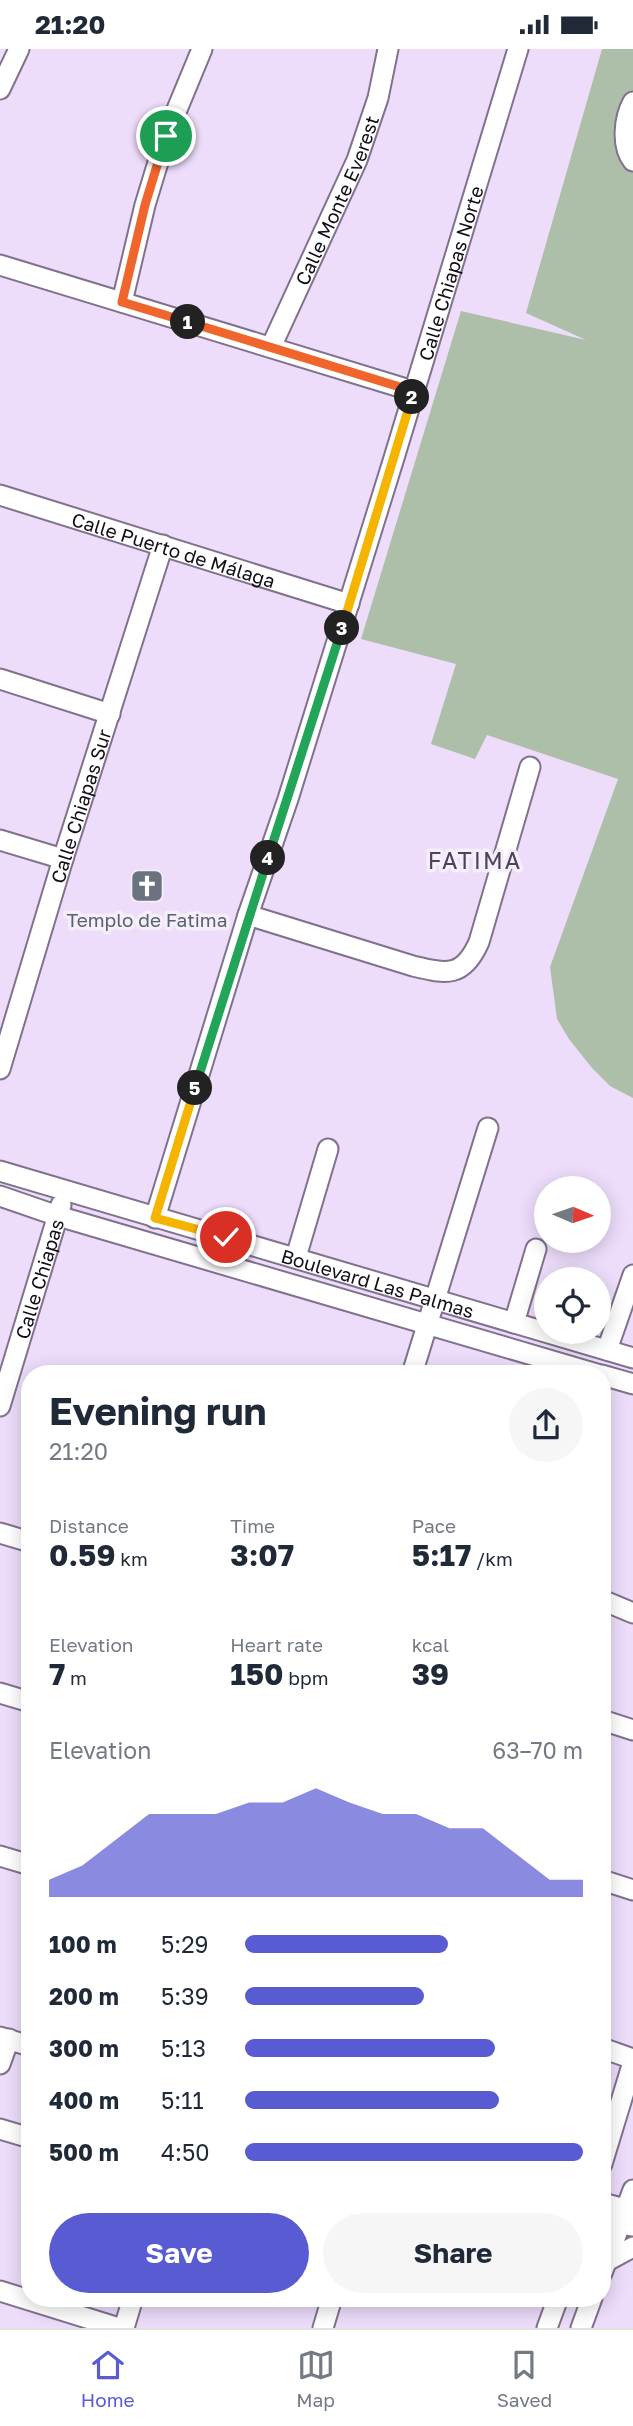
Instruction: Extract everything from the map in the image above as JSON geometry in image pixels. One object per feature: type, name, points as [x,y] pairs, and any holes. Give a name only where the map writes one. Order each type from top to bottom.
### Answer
[{"type":"street","points":[[0,89],[19,49]]},
{"type":"street","points":[[122,302],[145,205],[166,136],[202,49]]},
{"type":"street","name":"Calle Monte Everest","points":[[271,347],[357,160],[378,98],[388,49]]},
{"type":"street","name":"Calle Chiapas Norte","points":[[155,1218],[248,915],[288,799],[349,604],[518,49]]},
{"type":"street","points":[[633,102],[624,136],[629,157],[633,161]]},
{"type":"street","points":[[0,265],[413,391]]},
{"type":"street","name":"Calle Puerto de Málaga","points":[[0,495],[349,604]]},
{"type":"street","name":"Calle Chiapas Sur","points":[[0,1069],[63,859],[163,545]]},
{"type":"street","points":[[0,679],[110,714]]},
{"type":"street","points":[[248,915],[413,966],[439,972],[454,972],[464,965],[479,942],[530,767]]},
{"type":"street","points":[[0,840],[63,859]]},
{"type":"street","points":[[415,1365],[488,1128]]},
{"type":"street","points":[[296,1257],[328,1149]]},
{"type":"street","name":"Boulevard Las Palmas","points":[[0,1171],[633,1357]]},
{"type":"street","name":"Calle Chiapas","points":[[0,1406],[14,1370],[65,1191]]},
{"type":"street","name":"Boulevard Las Palmas","points":[[0,1196],[58,1216],[569,1365]]},
{"type":"street","points":[[514,1323],[535,1253]]},
{"type":"street","points":[[607,1350],[633,1275]]},
{"type":"street","name":"Boulevard Las Palmas","points":[[611,1377],[633,1384]]},
{"type":"street","points":[[0,1533],[21,1539]]},
{"type":"street","points":[[611,1604],[633,1613]]},
{"type":"street","points":[[0,1693],[21,1699]]},
{"type":"street","points":[[611,1723],[633,1730]]},
{"type":"street","points":[[0,1856],[21,1862]]},
{"type":"street","points":[[611,1883],[633,1890]]},
{"type":"street","points":[[3,2033],[21,2033]]},
{"type":"street","points":[[3,2033],[21,2042]]},
{"type":"street","points":[[0,2064],[3,2033]]},
{"type":"street","points":[[611,2051],[633,2060],[611,2134]]},
{"type":"street","points":[[0,2129],[21,2135]]},
{"type":"street","points":[[611,2254],[628,2218],[633,2190]]},
{"type":"street","points":[[611,2208],[628,2218]]},
{"type":"street","points":[[611,2263],[633,2247]]},
{"type":"street","points":[[0,2291],[21,2297]]},
{"type":"street","points":[[53,2307],[122,2328],[130,2307]]},
{"type":"street","points":[[323,2328],[329,2307]]},
{"type":"street","points":[[547,2328],[555,2307]]},
{"type":"street","points":[[588,2326],[591,2307]]},
{"type":"green space","points":[[602,49],[633,49],[633,1098],[610,1086],[569,1039],[557,1019],[550,967],[618,779],[487,735],[475,759],[431,744],[456,664],[361,639],[461,311],[586,340],[526,313]]},
{"type":"place","name":"Templo de Fatima","points":[[147,886]]},
{"type":"district","name":"FATIMA","points":[[475,860]]},
{"type":"route","points":[[166,136],[145,205],[122,302],[413,391],[288,799],[248,915],[155,1218],[226,1237]]}]
